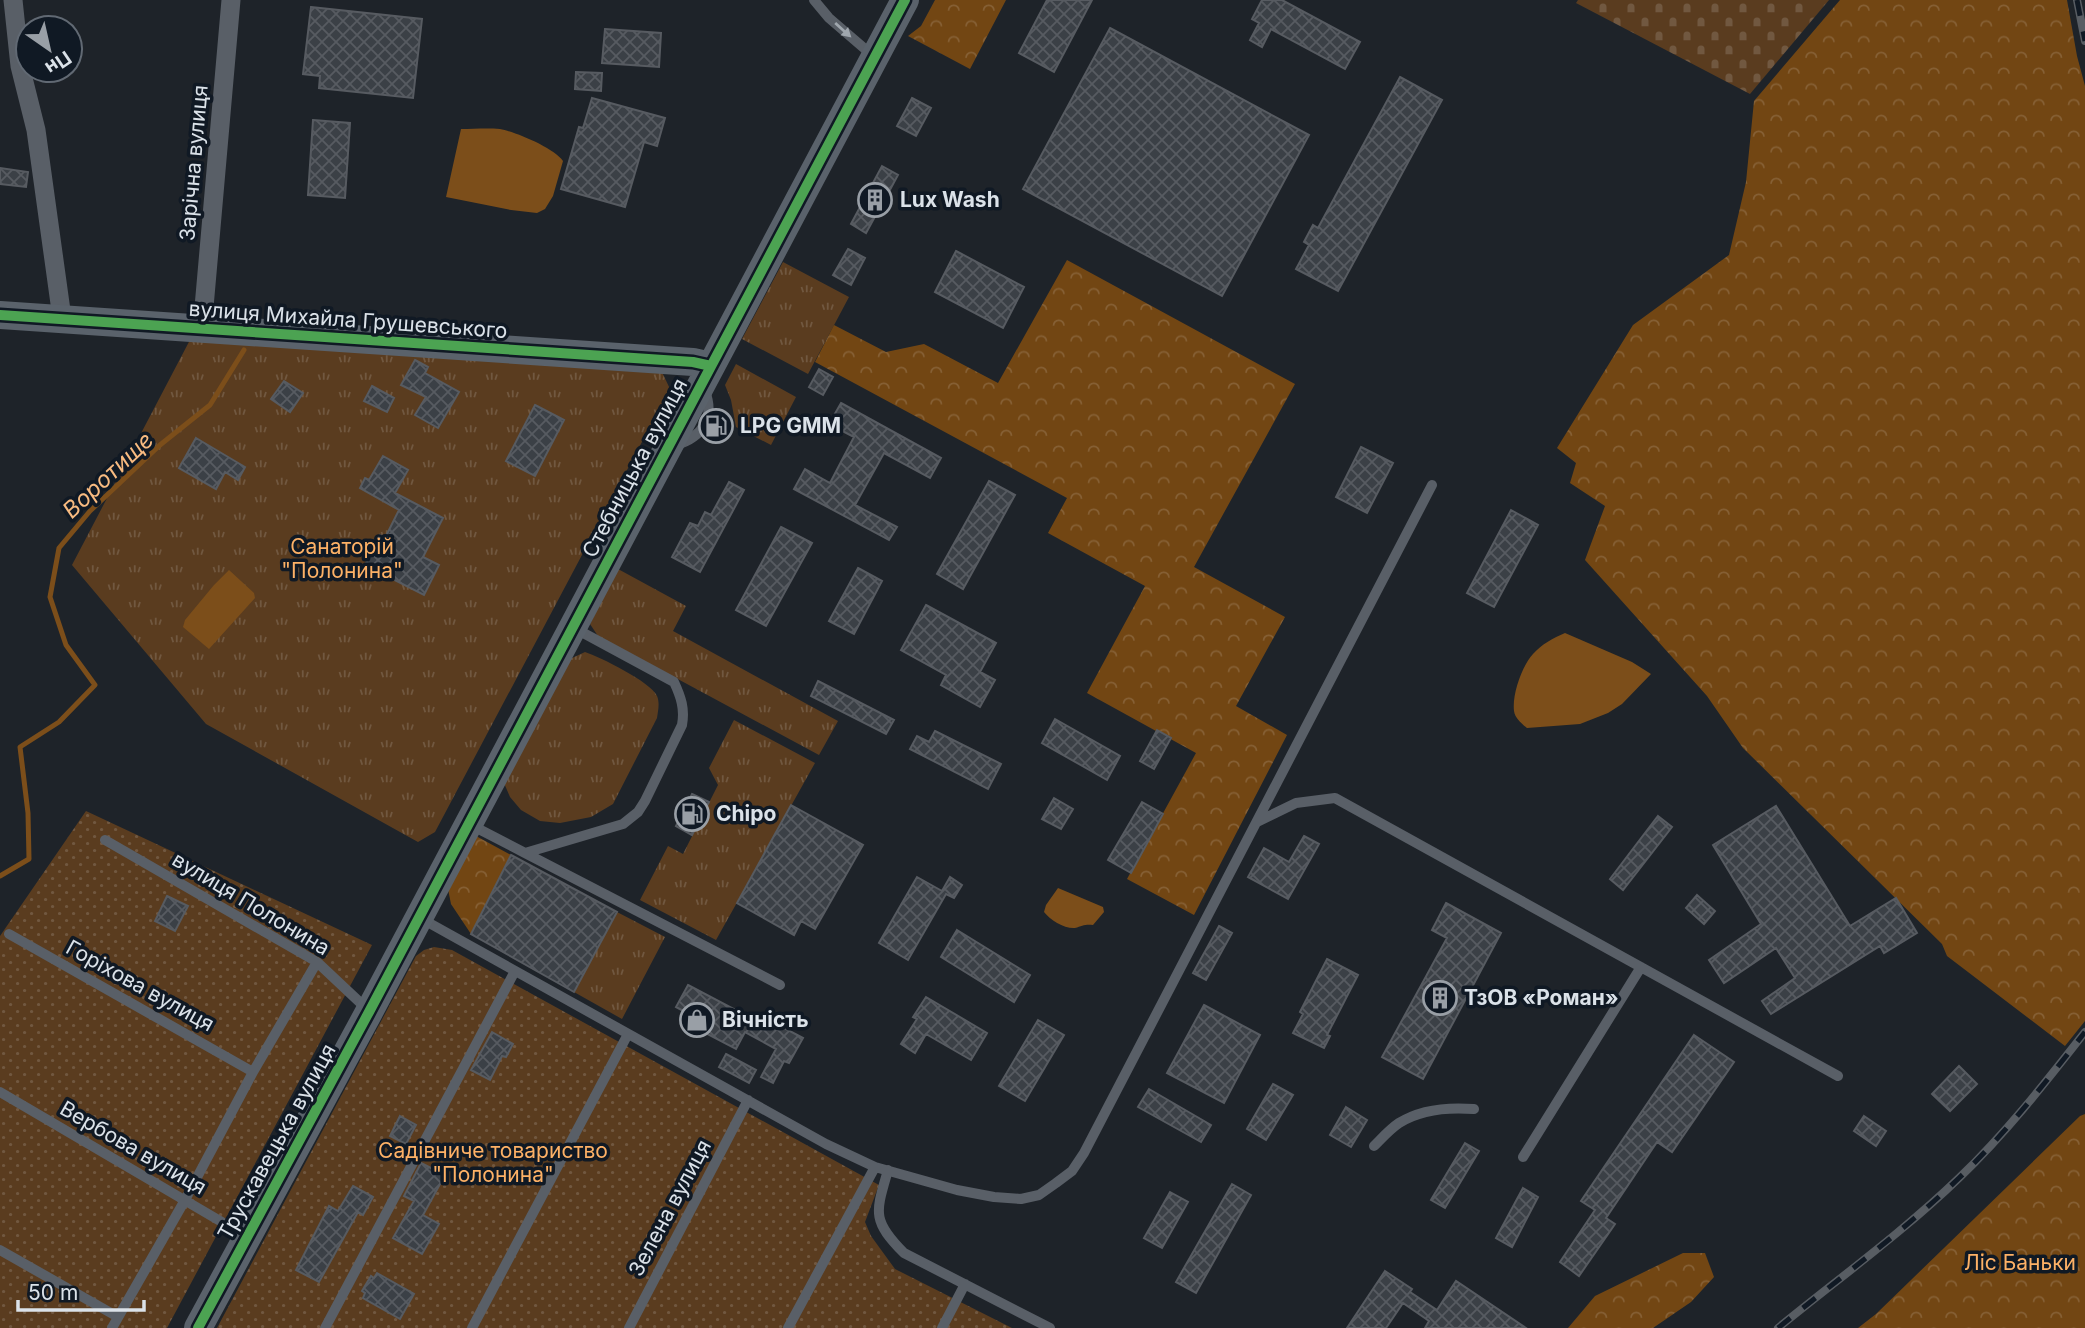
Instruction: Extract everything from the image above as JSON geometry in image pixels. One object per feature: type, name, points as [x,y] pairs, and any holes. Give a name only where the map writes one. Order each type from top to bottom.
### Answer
[{"type":"street","name":"Зарічна вулиця","points":[[202,330],[231,0]]},
{"type":"street","name":"Стебницька вулиця","points":[[419,917],[668,446],[702,370],[905,0]]},
{"type":"street","points":[[24,84],[36,130],[62,318]]},
{"type":"street","name":"вулиця Михайла Грушевського","points":[[0,315],[702,370]]},
{"type":"street","name":"Трускавецька вулиця","points":[[198,1328],[419,917]]},
{"type":"lane","points":[[814,0],[829,18],[874,57]]},
{"type":"lane","points":[[419,917],[513,973],[746,1103],[876,1167],[957,1190],[995,1197],[1021,1199],[1039,1195],[1072,1171],[1089,1143],[1432,485]]},
{"type":"lane","points":[[525,853],[623,824],[631,819],[645,802],[682,725],[680,695],[674,682],[572,627]]},
{"type":"lane","points":[[1256,822],[1296,803],[1335,798],[1838,1076]]},
{"type":"lane","points":[[468,823],[780,985]]},
{"type":"lane","name":"вулиця Полонина","points":[[105,840],[317,962],[369,1012]]},
{"type":"lane","name":"Горіхова вулиця","points":[[9,934],[253,1072]]},
{"type":"lane","points":[[112,1328],[317,962]]},
{"type":"lane","points":[[1523,1157],[1641,967]]},
{"type":"lane","points":[[325,1328],[513,973]]},
{"type":"lane","points":[[472,1328],[626,1036]]},
{"type":"lane","name":"Вербова вулиця","points":[[0,1092],[247,1237]]},
{"type":"lane","name":"Зелена вулиця","points":[[629,1328],[746,1103]]},
{"type":"lane","points":[[1374,1146],[1398,1124],[1418,1115],[1445,1109],[1474,1109]]},
{"type":"lane","points":[[788,1328],[876,1167]]},
{"type":"lane","points":[[888,1170],[877,1208],[882,1226],[904,1253],[1051,1328]]},
{"type":"lane","points":[[0,1250],[118,1317]]},
{"type":"lane","points":[[942,1328],[965,1284]]},
{"type":"green space","points":[[935,0],[1006,0],[970,69],[908,36],[921,26]]},
{"type":"green space","points":[[1578,0],[1829,0],[1750,94],[1576,3]]},
{"type":"green space","points":[[1840,0],[2067,0],[2085,86],[2085,1021],[2065,1046],[1947,956],[1942,944],[1743,748],[1707,696],[1585,560],[1605,506],[1570,483],[1576,463],[1557,448],[1633,325],[1729,255],[1746,182],[1754,101]]},
{"type":"green space","points":[[1067,260],[1295,384],[1194,567],[1285,617],[1236,706],[1287,735],[1194,915],[1127,879],[1196,753],[1087,693],[1145,586],[1048,533],[1067,498],[815,362],[834,325],[886,352],[924,344],[998,383]]},
{"type":"green space","points":[[783,262],[849,297],[808,374],[742,339]]},
{"type":"green space","name":"Санаторій \"Полонина\"","points":[[191,338],[661,370],[670,389],[435,832],[418,842],[206,724],[72,565]]},
{"type":"green space","points":[[736,364],[796,397],[771,445],[736,427],[725,385]]},
{"type":"green space","points":[[618,569],[686,606],[673,631],[838,721],[819,755],[598,636],[590,624]]},
{"type":"green space","points":[[585,652],[624,671],[653,690],[659,707],[657,718],[613,804],[591,817],[560,823],[540,821],[521,810],[510,797],[504,783],[570,659]]},
{"type":"green space","points":[[734,720],[815,763],[716,940],[640,900],[668,846],[683,854],[718,785],[709,768]]},
{"type":"green space","points":[[86,811],[372,945],[167,1328],[0,1328],[0,936]]},
{"type":"green space","points":[[476,836],[511,855],[471,934],[451,904],[448,889]]},
{"type":"green space","points":[[617,912],[665,937],[622,1019],[574,992]]},
{"type":"green space","name":"Садівниче товариство \"Полонина\"","points":[[434,947],[452,950],[879,1185],[865,1222],[871,1236],[895,1269],[1012,1328],[217,1328],[416,956]]},
{"type":"green space","name":"Ліс Баньки","points":[[2085,1114],[2085,1328],[1858,1328],[1876,1314]]},
{"type":"green space","points":[[1683,1253],[1705,1253],[1714,1277],[1691,1302],[1653,1328],[1568,1328],[1595,1296]]},
{"type":"shaded area","points":[[461,129],[500,129],[534,141],[558,156],[563,161],[553,196],[545,209],[537,213],[511,210],[446,197]]},
{"type":"shaded area","points":[[229,570],[254,593],[255,598],[209,649],[183,627],[185,620]]},
{"type":"shaded area","points":[[1565,633],[1632,662],[1651,674],[1622,704],[1608,713],[1580,724],[1527,728],[1514,711],[1516,689],[1522,673],[1536,650]]},
{"type":"shaded area","points":[[1058,888],[1103,907],[1104,912],[1093,925],[1071,928],[1058,923],[1044,912]]},
{"type":"building","points":[[1047,0],[1092,0],[1054,72],[1019,53]]},
{"type":"building","points":[[1262,0],[1282,0],[1360,42],[1345,69],[1271,29],[1262,47],[1250,40],[1259,23],[1252,19]]},
{"type":"building","points":[[311,7],[422,19],[413,98],[319,88],[320,76],[303,74]]},
{"type":"building","points":[[1110,28],[1309,135],[1222,296],[1023,189]]},
{"type":"building","points":[[605,29],[661,33],[659,67],[602,63]]},
{"type":"building","points":[[576,72],[602,73],[601,91],[575,89]]},
{"type":"building","points":[[1400,77],[1442,100],[1338,291],[1296,269],[1309,245],[1304,242],[1313,225],[1318,228]]},
{"type":"building","points":[[592,98],[665,118],[657,146],[644,142],[625,207],[561,189],[579,127],[583,128]]},
{"type":"building","points":[[912,98],[931,108],[916,136],[897,126]]},
{"type":"building","points":[[313,120],[350,123],[345,198],[308,195]]},
{"type":"building","name":"Lux Wash","points":[[882,166],[898,175],[885,199],[889,201],[882,213],[878,211],[866,233],[851,224]]},
{"type":"building","points":[[0,168],[28,172],[26,187],[0,184]]},
{"type":"building","points":[[848,249],[865,258],[851,285],[833,275]]},
{"type":"building","points":[[956,251],[1024,287],[1003,328],[935,292]]},
{"type":"building","points":[[415,360],[428,367],[425,373],[459,392],[438,428],[415,415],[426,397],[401,385]]},
{"type":"building","points":[[819,369],[833,377],[823,395],[809,387]]},
{"type":"building","points":[[284,381],[303,393],[290,412],[271,399]]},
{"type":"building","points":[[372,386],[394,398],[387,412],[364,401]]},
{"type":"building","points":[[841,403],[941,458],[930,478],[884,453],[855,505],[897,527],[889,540],[794,489],[805,469],[830,483],[854,437],[829,424]]},
{"type":"building","points":[[535,405],[564,420],[535,476],[506,461]]},
{"type":"building","points":[[196,438],[245,467],[238,480],[225,472],[216,489],[179,468]]},
{"type":"building","points":[[1361,447],[1393,463],[1367,513],[1336,497]]},
{"type":"building","points":[[383,456],[408,470],[395,493],[443,518],[423,557],[439,565],[424,595],[365,565],[380,535],[385,538],[399,510],[360,488],[365,478],[369,480]]},
{"type":"building","points":[[989,481],[1015,495],[963,589],[937,574]]},
{"type":"building","points":[[729,482],[744,490],[700,572],[672,557],[690,523],[698,526],[705,512],[711,515]]},
{"type":"building","points":[[1511,510],[1538,525],[1494,607],[1467,593]]},
{"type":"building","points":[[781,527],[812,543],[766,626],[736,610]]},
{"type":"building","points":[[858,568],[882,581],[854,634],[829,621]]},
{"type":"building","points":[[926,605],[996,643],[980,672],[995,680],[980,707],[941,685],[946,675],[901,650]]},
{"type":"building","points":[[818,681],[894,720],[886,734],[811,696]]},
{"type":"building","points":[[1055,719],[1120,756],[1107,780],[1042,743]]},
{"type":"building","points":[[1157,730],[1171,738],[1154,769],[1140,761]]},
{"type":"building","points":[[935,731],[1001,764],[988,789],[910,749],[917,736],[929,742]]},
{"type":"building","name":"Chipo","points":[[692,794],[709,802],[692,835],[676,826]]},
{"type":"building","points":[[1054,798],[1073,809],[1061,829],[1042,819]]},
{"type":"building","points":[[1142,802],[1163,814],[1131,873],[1108,860]]},
{"type":"building","points":[[791,805],[863,845],[815,929],[801,921],[794,935],[737,903]]},
{"type":"building","points":[[1776,806],[1850,926],[1896,898],[1917,933],[1884,953],[1880,946],[1771,1014],[1762,1001],[1795,978],[1776,948],[1724,983],[1709,960],[1761,924],[1713,845]]},
{"type":"building","points":[[1658,816],[1672,827],[1623,890],[1610,879]]},
{"type":"building","points":[[1304,836],[1319,844],[1288,899],[1248,877],[1264,848],[1289,862]]},
{"type":"building","points":[[511,855],[617,912],[574,992],[471,934]]},
{"type":"building","points":[[917,877],[942,891],[950,877],[962,885],[954,898],[946,894],[908,960],[879,943]]},
{"type":"building","points":[[1697,895],[1715,911],[1704,924],[1686,908]]},
{"type":"building","points":[[167,896],[188,906],[175,931],[155,921]]},
{"type":"building","name":"ТзОВ «Роман»","points":[[1446,903],[1501,933],[1423,1079],[1382,1057],[1447,938],[1432,930]]},
{"type":"building","points":[[1219,926],[1232,933],[1206,980],[1193,973]]},
{"type":"building","points":[[957,930],[1030,975],[1014,1002],[941,957]]},
{"type":"building","points":[[1327,959],[1358,975],[1327,1035],[1330,1036],[1324,1048],[1293,1033],[1303,1014],[1300,1012]]},
{"type":"building","points":[[688,985],[768,1027],[771,1021],[803,1038],[789,1063],[784,1061],[773,1083],[761,1077],[776,1049],[745,1032],[736,1049],[696,1028],[700,1020],[676,1007]]},
{"type":"building","points":[[926,997],[987,1033],[971,1060],[926,1034],[915,1053],[901,1044],[917,1019],[913,1017]]},
{"type":"building","points":[[1204,1005],[1260,1035],[1224,1103],[1167,1073]]},
{"type":"building","points":[[1038,1020],[1064,1035],[1025,1101],[999,1086]]},
{"type":"building","points":[[492,1032],[513,1044],[506,1057],[502,1056],[490,1080],[471,1070]]},
{"type":"building","points":[[1694,1035],[1734,1062],[1672,1152],[1657,1142],[1606,1218],[1615,1224],[1579,1276],[1560,1262],[1595,1210],[1581,1201]]},
{"type":"building","points":[[726,1054],[756,1070],[749,1083],[719,1067]]},
{"type":"building","points":[[1959,1066],[1977,1084],[1950,1111],[1932,1094]]},
{"type":"building","points":[[1273,1084],[1293,1095],[1266,1140],[1247,1129]]},
{"type":"building","points":[[1149,1089],[1211,1125],[1201,1142],[1138,1107]]},
{"type":"building","points":[[1346,1107],[1367,1120],[1351,1147],[1330,1135]]},
{"type":"building","points":[[400,1116],[416,1125],[406,1144],[390,1136]]},
{"type":"building","points":[[1864,1116],[1886,1131],[1876,1146],[1854,1131]]},
{"type":"building","points":[[1465,1143],[1479,1151],[1445,1208],[1431,1200]]},
{"type":"building","points":[[421,1163],[445,1175],[423,1215],[439,1224],[422,1254],[393,1238],[414,1201],[404,1196]]},
{"type":"building","points":[[1232,1184],[1251,1195],[1196,1293],[1176,1282]]},
{"type":"building","points":[[353,1186],[373,1197],[363,1215],[358,1212],[319,1282],[296,1270],[329,1206],[338,1211]]},
{"type":"building","points":[[1523,1188],[1538,1197],[1512,1247],[1496,1238]]},
{"type":"building","points":[[1170,1192],[1188,1202],[1162,1248],[1144,1238]]},
{"type":"building","points":[[1385,1271],[1437,1310],[1456,1281],[1526,1328],[1425,1328],[1429,1321],[1403,1303],[1386,1328],[1347,1328]]},
{"type":"building","points":[[377,1273],[414,1294],[400,1319],[363,1298],[365,1293],[362,1291],[371,1276],[374,1278]]},
{"type":"waterway","name":"Воротище","points":[[0,876],[29,859],[28,813],[20,747],[59,722],[95,685],[66,645],[50,597],[59,548],[90,511],[160,445],[210,405],[244,350]]},
{"type":"railway","points":[[2077,0],[2085,41]]},
{"type":"railway","points":[[1778,1328],[1893,1236],[1959,1178],[2009,1125],[2085,1032]]},
{"type":"cycle path","points":[[198,1328],[369,1012],[905,0]]},
{"type":"cycle path","points":[[0,315],[693,362],[711,366]]},
{"type":"place","name":"Lux Wash","points":[[875,200]]},
{"type":"place","name":"LPG GMM","points":[[716,426]]},
{"type":"place","name":"Chipo","points":[[692,814]]},
{"type":"place","name":"ТзОВ «Роман»","points":[[1440,998]]},
{"type":"place","name":"Вічність","points":[[697,1020]]}]
